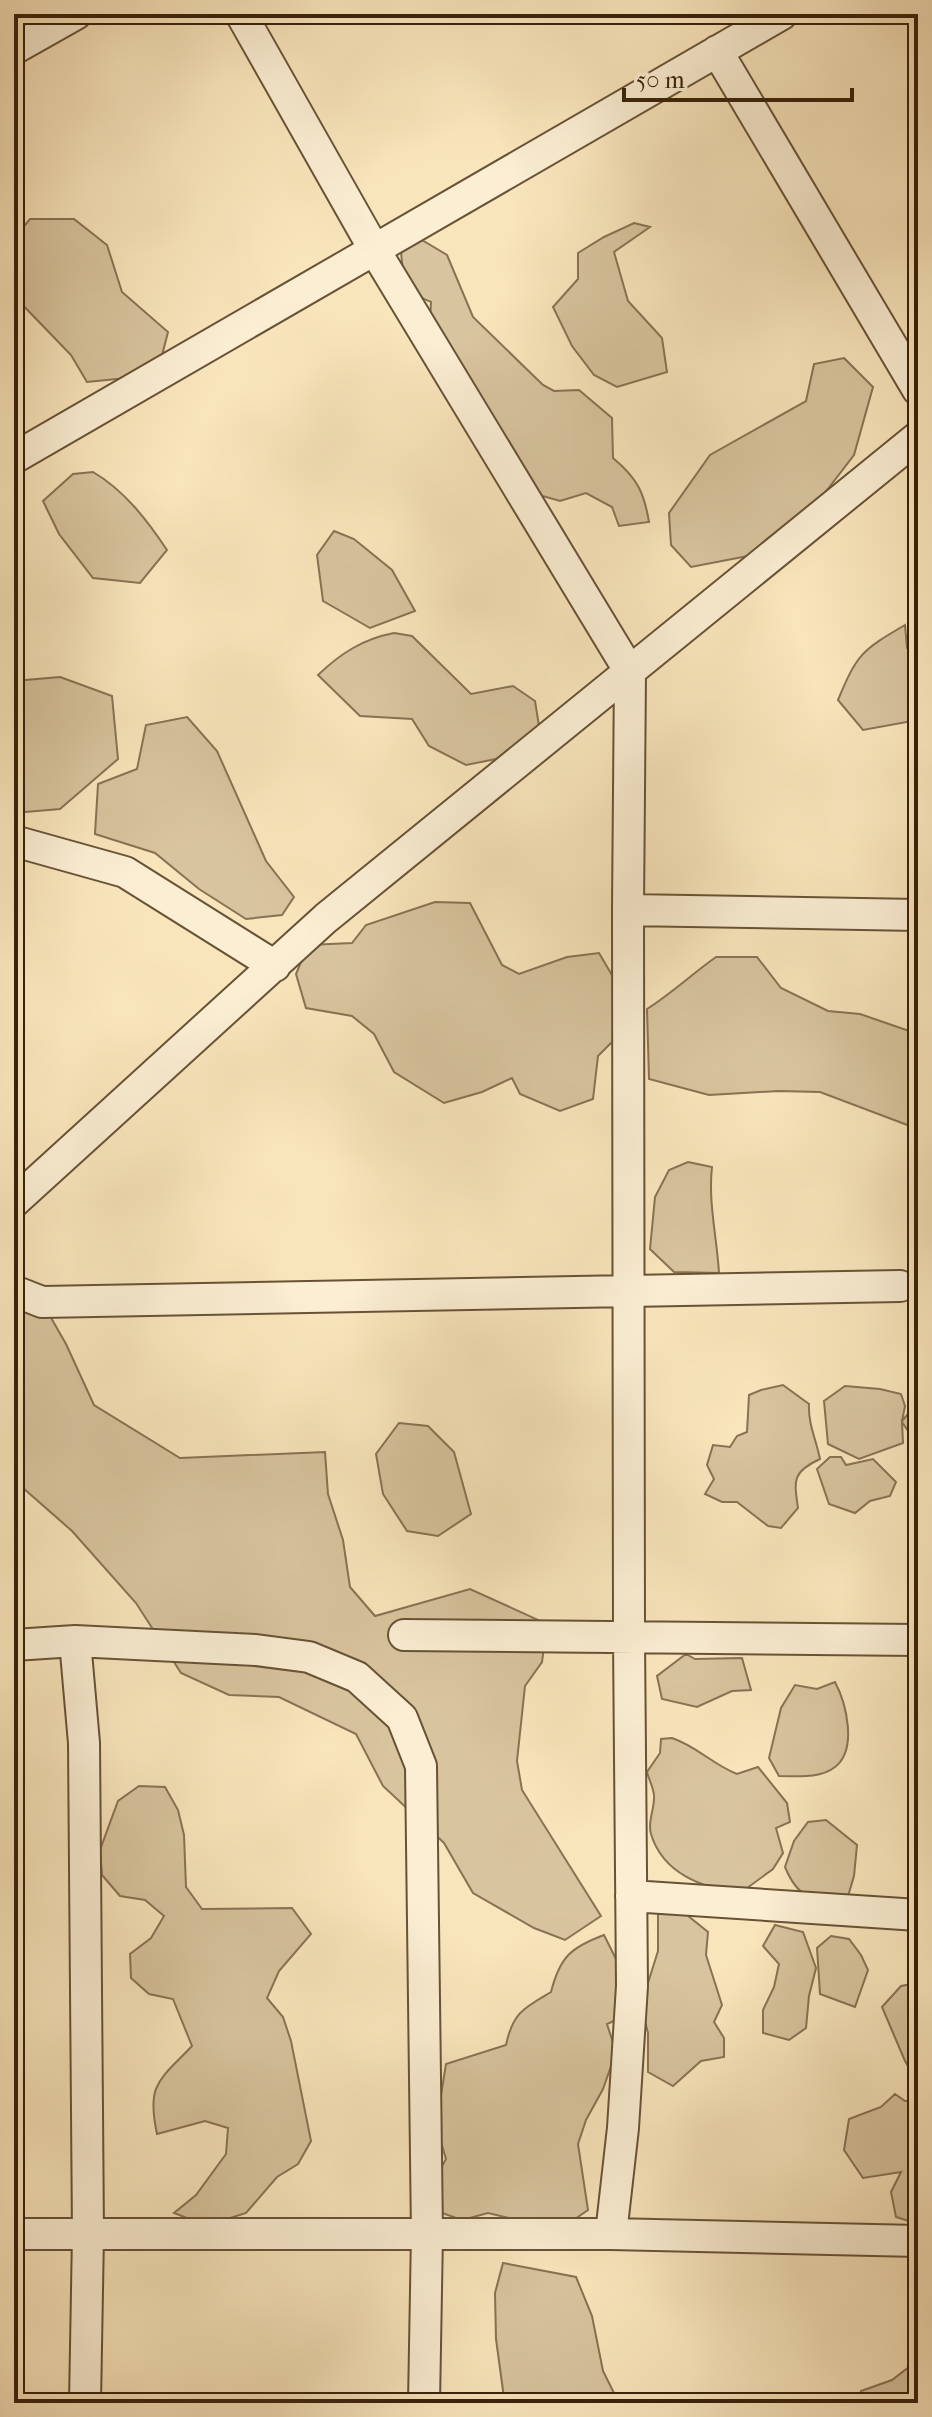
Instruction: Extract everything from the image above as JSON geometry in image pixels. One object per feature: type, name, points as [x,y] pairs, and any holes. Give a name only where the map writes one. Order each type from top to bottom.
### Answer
[{"type":"street","points":[[14,49],[76,14]]},
{"type":"street","points":[[241,14],[374,249],[630,672],[629,1639],[632,1986],[623,2128],[611,2234]]},
{"type":"street","points":[[14,458],[782,14]]},
{"type":"street","points":[[717,51],[918,390]]},
{"type":"street","points":[[14,1202],[326,918],[918,437]]},
{"type":"street","points":[[14,841],[125,872],[275,966]]},
{"type":"street","points":[[628,910],[918,915]]},
{"type":"street","points":[[14,1291],[42,1302],[900,1286]]},
{"type":"street","points":[[404,1635],[918,1640]]},
{"type":"street","points":[[14,1645],[75,1641],[256,1650],[309,1657],[357,1677],[402,1718],[421,1766],[427,2234],[424,2403]]},
{"type":"street","points":[[75,1641],[84,1743],[88,2234],[85,2403]]},
{"type":"street","points":[[631,1896],[918,1915]]},
{"type":"street","points":[[14,2234],[611,2234],[918,2241]]},
{"type":"shaded area","points":[[30,219],[74,219],[107,245],[122,292],[168,332],[157,375],[87,382],[71,355],[14,296],[14,238]]},
{"type":"shaded area","points":[[634,223],[650,227],[614,252],[628,301],[662,338],[667,372],[617,387],[594,375],[572,346],[553,307],[578,279],[578,253]]},
{"type":"shaded area","points":[[422,240],[447,255],[473,317],[543,385],[554,391],[579,390],[612,418],[613,458],[638,486],[649,522],[619,526],[612,507],[586,493],[560,501],[532,493],[430,321],[431,302],[416,293],[407,282],[401,250]]},
{"type":"shaded area","points":[[844,358],[873,387],[854,455],[817,503],[753,555],[691,567],[671,545],[669,513],[710,455],[806,401],[814,364]]},
{"type":"shaded area","points":[[93,472],[134,506],[167,550],[140,583],[93,578],[59,534],[43,501],[73,474]]},
{"type":"shaded area","points":[[334,531],[354,539],[392,570],[415,611],[370,628],[323,601],[317,555]]},
{"type":"shaded area","points":[[905,625],[907,648],[918,655],[918,720],[863,730],[838,700],[850,672],[862,655]]},
{"type":"shaded area","points":[[394,633],[412,636],[471,694],[513,686],[535,701],[540,732],[506,757],[466,765],[429,746],[412,719],[360,716],[318,675],[353,648]]},
{"type":"shaded area","points":[[60,677],[112,696],[118,759],[60,809],[14,813],[14,681]]},
{"type":"shaded area","points":[[187,717],[217,751],[266,861],[294,897],[282,915],[246,919],[199,889],[155,853],[95,834],[98,784],[137,769],[146,725]]},
{"type":"shaded area","points":[[435,902],[470,903],[502,965],[519,974],[567,957],[599,953],[622,992],[618,1036],[598,1056],[593,1099],[560,1111],[520,1094],[512,1078],[482,1092],[444,1103],[394,1072],[374,1034],[352,1016],[306,1008],[296,974],[308,945],[352,943],[366,925]]},
{"type":"shaded area","points":[[716,957],[757,957],[781,988],[828,1011],[860,1014],[918,1034],[918,1129],[820,1092],[709,1095],[649,1079],[647,1009]]},
{"type":"shaded area","points":[[688,1162],[712,1167],[712,1207],[719,1273],[674,1272],[650,1249],[655,1197],[669,1170]]},
{"type":"shaded area","points":[[42,1302],[66,1344],[94,1405],[180,1458],[325,1452],[328,1494],[343,1540],[350,1587],[375,1616],[470,1589],[547,1624],[542,1662],[525,1686],[517,1761],[522,1790],[601,1916],[565,1940],[534,1928],[473,1893],[444,1843],[383,1786],[356,1734],[279,1697],[229,1695],[181,1673],[136,1603],[72,1531],[14,1480],[14,1305]]},
{"type":"shaded area","points":[[783,1385],[809,1404],[820,1459],[804,1468],[797,1478],[798,1508],[781,1528],[768,1526],[737,1502],[722,1502],[705,1494],[714,1479],[707,1465],[713,1445],[730,1447],[737,1436],[747,1432],[749,1395]]},
{"type":"shaded area","points":[[845,1386],[901,1394],[905,1406],[902,1421],[918,1402],[918,1446],[902,1422],[903,1443],[859,1459],[828,1444],[824,1401]]},
{"type":"shaded area","points":[[399,1423],[428,1426],[454,1452],[471,1514],[438,1536],[407,1531],[383,1494],[376,1454]]},
{"type":"shaded area","points":[[830,1457],[841,1457],[846,1465],[873,1459],[896,1482],[890,1496],[870,1501],[855,1513],[829,1504],[817,1469]]},
{"type":"shaded area","points":[[686,1654],[695,1659],[742,1658],[751,1690],[732,1691],[697,1707],[662,1699],[657,1676]]},
{"type":"shaded area","points":[[835,1682],[848,1726],[842,1759],[835,1767],[822,1773],[779,1776],[769,1758],[781,1708],[795,1685],[817,1689]]},
{"type":"shaded area","points":[[672,1738],[737,1774],[758,1767],[787,1803],[790,1822],[776,1828],[783,1853],[773,1869],[739,1894],[686,1876],[674,1869],[657,1848],[650,1829],[654,1796],[647,1772],[660,1753],[661,1739]]},
{"type":"shaded area","points":[[139,1786],[165,1787],[178,1810],[184,1835],[186,1887],[202,1909],[292,1908],[311,1934],[279,1971],[267,1998],[283,2017],[291,2041],[311,2141],[298,2164],[277,2177],[246,2213],[221,2221],[197,2222],[174,2213],[196,2195],[226,2154],[228,2128],[205,2121],[157,2134],[153,2104],[158,2084],[192,2046],[173,1999],[149,1994],[131,1978],[130,1954],[151,1938],[164,1916],[145,1900],[120,1896],[102,1875],[100,1850],[118,1801]]},
{"type":"shaded area","points":[[826,1820],[857,1845],[854,1876],[848,1896],[817,1897],[802,1893],[785,1867],[794,1841],[808,1822]]},
{"type":"shaded area","points":[[677,1907],[708,1932],[706,1955],[722,2005],[714,2022],[724,2038],[724,2057],[701,2061],[673,2086],[648,2072],[648,2033],[641,2005],[658,1951],[658,1913]]},
{"type":"shaded area","points":[[775,1925],[803,1932],[816,1968],[806,2028],[789,2040],[763,2033],[763,2010],[774,1987],[779,1964],[763,1946]]},
{"type":"shaded area","points":[[604,1935],[620,1967],[616,2020],[607,2024],[616,2052],[578,2144],[588,2210],[572,2221],[509,2218],[488,2213],[462,2220],[439,2212],[427,2194],[446,2159],[436,2126],[446,2064],[506,2045],[516,2018],[551,1992],[563,1961],[569,1954]]},
{"type":"shaded area","points":[[831,1936],[849,1939],[868,1970],[855,2007],[820,1994],[817,1948]]},
{"type":"shaded area","points":[[918,1983],[918,2083],[882,2007],[901,1986]]},
{"type":"shaded area","points":[[895,2094],[905,2101],[918,2100],[918,2224],[896,2217],[891,2192],[901,2172],[863,2178],[844,2150],[849,2119],[881,2107]]},
{"type":"shaded area","points":[[503,2263],[576,2277],[592,2316],[603,2371],[619,2403],[517,2403],[504,2398],[496,2339],[495,2293]]},
{"type":"shaded area","points":[[918,2360],[918,2403],[860,2403],[861,2391],[892,2380]]}]
